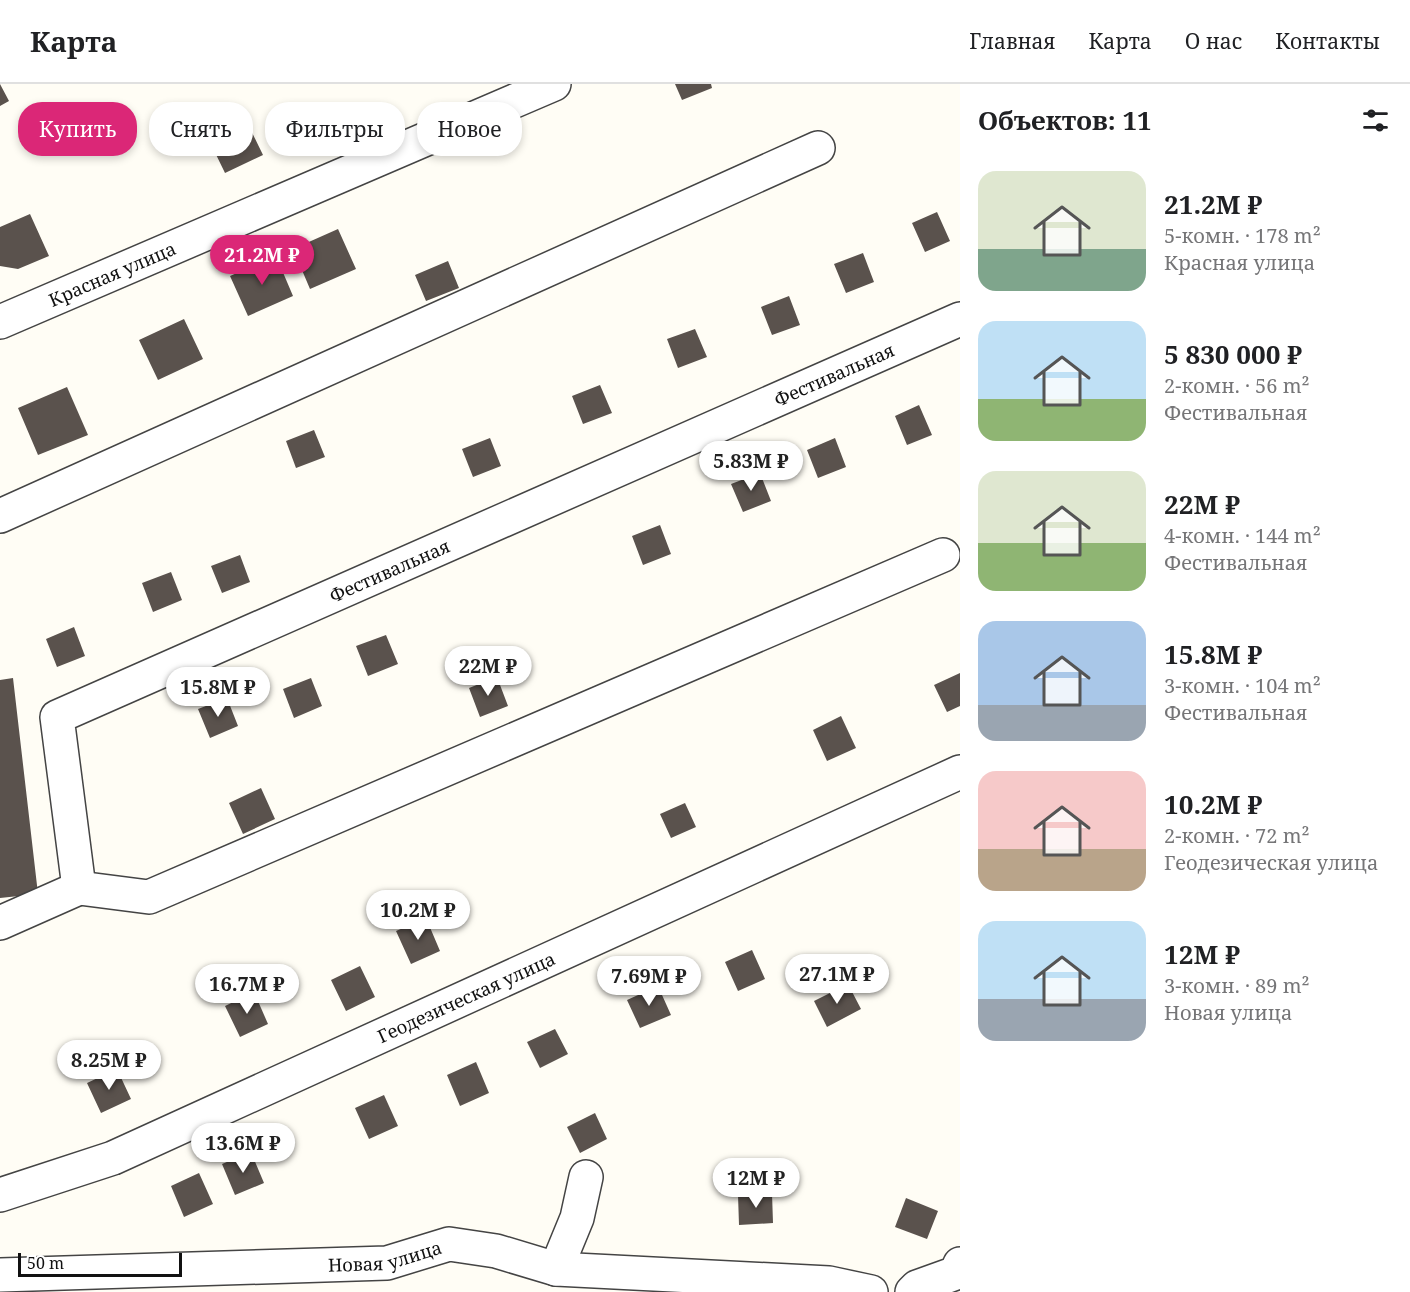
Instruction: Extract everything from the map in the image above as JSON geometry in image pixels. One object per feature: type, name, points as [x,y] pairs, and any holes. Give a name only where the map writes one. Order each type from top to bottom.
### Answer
[{"type":"street","name":"Красная улица","points":[[0,322],[554,84]]},
{"type":"street","points":[[0,516],[818,148]]},
{"type":"street","name":"Фестивальная","points":[[80,888],[57,717],[960,319]]},
{"type":"street","points":[[0,923],[80,888],[149,897],[943,555]]},
{"type":"street","name":"Геодезическая улица","points":[[0,1195],[113,1158],[960,772]]},
{"type":"street","points":[[556,1269],[577,1218],[586,1177]]},
{"type":"street","name":"Новая улица","points":[[0,1275],[387,1263],[449,1244],[496,1251],[556,1269],[829,1283],[871,1292]]},
{"type":"street","points":[[912,1292],[917,1287],[956,1273],[960,1264]]},
{"type":"building","points":[[0,84],[9,101],[0,106]]},
{"type":"building","points":[[675,84],[711,84],[712,88],[682,100]]},
{"type":"building","points":[[253,134],[263,155],[225,173],[217,156],[253,156]]},
{"type":"building","points":[[937,212],[950,241],[925,252],[912,223]]},
{"type":"building","points":[[30,214],[49,256],[18,269],[0,266],[0,227]]},
{"type":"building","points":[[338,229],[356,269],[310,289],[293,249]]},
{"type":"building","points":[[863,253],[874,282],[846,293],[834,264]]},
{"type":"building","points":[[276,256],[293,296],[248,316],[230,276]]},
{"type":"building","points":[[448,261],[459,288],[426,301],[415,275]]},
{"type":"building","points":[[789,296],[800,325],[772,335],[761,307]]},
{"type":"building","points":[[184,319],[203,359],[158,380],[139,340]]},
{"type":"building","points":[[695,329],[707,357],[678,368],[667,339]]},
{"type":"building","points":[[600,385],[612,413],[583,424],[572,396]]},
{"type":"building","points":[[67,387],[88,435],[38,455],[18,408]]},
{"type":"building","points":[[919,405],[932,435],[907,445],[895,416]]},
{"type":"building","points":[[314,430],[325,457],[296,468],[286,441]]},
{"type":"building","points":[[490,438],[501,466],[473,477],[462,449]]},
{"type":"building","points":[[835,438],[846,467],[818,478],[807,450]]},
{"type":"building","points":[[760,473],[771,501],[743,512],[731,484]]},
{"type":"building","points":[[660,525],[671,554],[643,565],[632,536]]},
{"type":"building","points":[[240,555],[250,582],[222,593],[211,566]]},
{"type":"building","points":[[171,572],[182,600],[153,612],[142,583]]},
{"type":"building","points":[[74,627],[85,656],[57,667],[46,639]]},
{"type":"building","points":[[386,635],[398,664],[368,676],[356,646]]},
{"type":"building","points":[[960,673],[960,706],[947,712],[934,685]]},
{"type":"building","points":[[497,677],[508,706],[480,717],[469,688]]},
{"type":"building","points":[[13,678],[38,894],[0,898],[0,680]]},
{"type":"building","points":[[311,678],[322,706],[294,718],[283,689]]},
{"type":"building","points":[[227,698],[238,726],[210,738],[198,709]]},
{"type":"building","points":[[841,716],[856,748],[827,761],[813,730]]},
{"type":"building","points":[[261,788],[275,819],[243,834],[229,803]]},
{"type":"building","points":[[685,803],[696,827],[671,838],[660,814]]},
{"type":"building","points":[[426,918],[440,951],[411,964],[396,931]]},
{"type":"building","points":[[752,950],[765,979],[738,991],[725,962]]},
{"type":"building","points":[[360,966],[375,997],[346,1011],[331,980]]},
{"type":"building","points":[[848,984],[861,1009],[827,1027],[814,1001]]},
{"type":"building","points":[[658,986],[671,1015],[640,1028],[627,1000]]},
{"type":"building","points":[[254,992],[268,1024],[240,1037],[225,1006]]},
{"type":"building","points":[[555,1029],[568,1054],[540,1068],[527,1042]]},
{"type":"building","points":[[476,1062],[489,1093],[460,1106],[447,1075]]},
{"type":"building","points":[[117,1069],[131,1099],[101,1113],[87,1083]]},
{"type":"building","points":[[384,1095],[398,1126],[369,1139],[355,1108]]},
{"type":"building","points":[[595,1113],[607,1139],[580,1153],[567,1127]]},
{"type":"building","points":[[251,1152],[264,1183],[235,1195],[222,1164]]},
{"type":"building","points":[[199,1173],[213,1204],[184,1217],[171,1186]]},
{"type":"building","points":[[772,1193],[773,1223],[739,1225],[738,1195]]},
{"type":"building","points":[[906,1198],[938,1211],[927,1239],[895,1227]]}]
